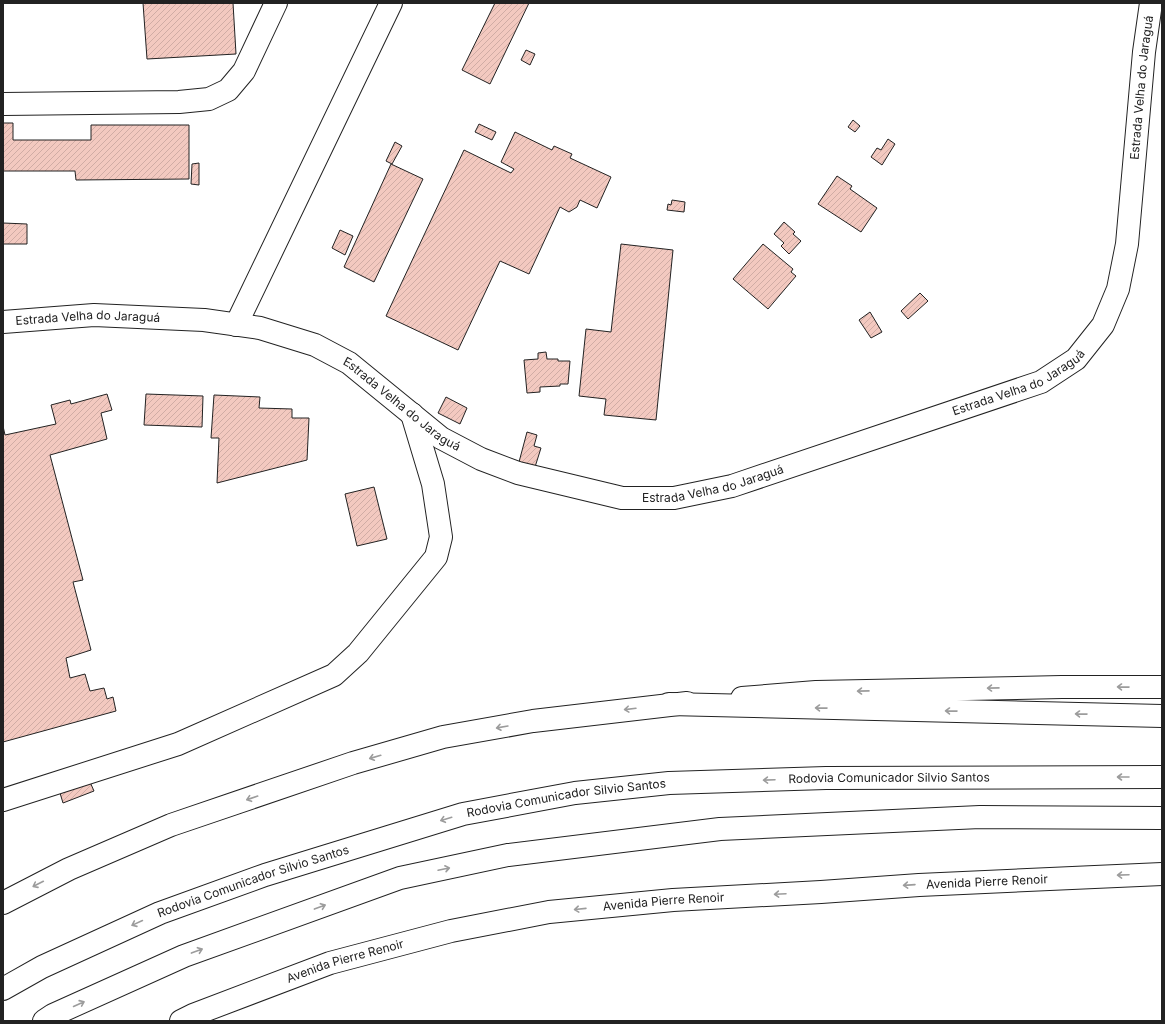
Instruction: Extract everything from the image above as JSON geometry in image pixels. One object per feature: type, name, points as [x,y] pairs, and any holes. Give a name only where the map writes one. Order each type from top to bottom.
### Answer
[{"type":"main road","points":[[3,104],[179,102],[209,99],[228,90],[244,71],[276,3]]},
{"type":"main road","points":[[236,325],[391,3]]},
{"type":"main road","name":"Estrada Velha do Jaraguá","points":[[3,322],[94,315],[204,320],[260,328],[315,345],[350,363],[440,438],[481,459],[518,473],[622,498],[674,498],[732,486],[1041,382],[1076,359],[1103,325],[1118,289],[1127,244],[1144,52],[1151,3]]},
{"type":"main road","points":[[3,800],[178,744],[334,675],[358,653],[436,557],[441,537],[433,484],[412,414]]},
{"type":"main road","points":[[5,901],[69,869],[171,825],[353,763],[443,737],[533,721],[669,704],[816,692],[1062,686],[1162,687]]},
{"type":"main road","points":[[669,704],[1162,716]]},
{"type":"main road","name":"Rodovia Comunicador Silvio Santos","points":[[3,989],[42,967],[160,913],[265,875],[463,814],[575,793],[669,784],[818,779],[1162,777]]},
{"type":"main road","points":[[44,1021],[53,1015],[184,956],[400,878],[508,855],[720,829],[980,817],[1162,818]]},
{"type":"main road","name":"Avenida Pierre Renoir","points":[[181,1021],[193,1014],[330,963],[451,931],[549,912],[673,900],[949,883],[1162,874]]},
{"type":"building","points":[[143,3],[233,3],[236,54],[147,59]]},
{"type":"building","points":[[495,3],[529,3],[490,84],[462,70]]},
{"type":"building","points":[[526,50],[535,54],[530,65],[521,60]]},
{"type":"building","points":[[853,120],[860,126],[855,132],[848,127]]},
{"type":"building","points":[[3,123],[13,123],[13,140],[91,140],[91,125],[189,125],[189,179],[76,180],[75,171],[3,171]]},
{"type":"building","points":[[479,124],[496,132],[492,140],[475,132]]},
{"type":"building","points":[[515,132],[552,150],[554,146],[572,154],[570,158],[611,177],[597,208],[580,200],[577,207],[569,212],[560,207],[529,274],[500,261],[458,350],[386,316],[464,150],[511,173],[514,169],[501,162]]},
{"type":"building","points":[[888,139],[895,144],[882,165],[871,157],[877,148],[881,150]]},
{"type":"building","points":[[395,142],[402,146],[392,164],[386,161]]},
{"type":"building","points":[[199,163],[199,185],[191,184],[192,164]]},
{"type":"building","points":[[391,164],[423,179],[374,282],[344,267]]},
{"type":"building","points":[[837,176],[852,186],[850,189],[877,208],[861,232],[818,204]]},
{"type":"building","points":[[672,200],[685,202],[684,212],[667,210],[668,204],[671,205]]},
{"type":"building","points":[[784,222],[795,232],[793,234],[801,241],[789,254],[781,246],[784,243],[774,234]]},
{"type":"building","points":[[3,223],[27,224],[27,244],[3,244]]},
{"type":"building","points":[[340,230],[353,236],[345,255],[332,248]]},
{"type":"building","points":[[621,244],[673,250],[656,420],[604,415],[606,399],[579,396],[586,329],[611,332]]},
{"type":"building","points":[[763,244],[793,269],[791,272],[796,276],[768,309],[733,279]]},
{"type":"building","points":[[920,293],[928,301],[908,319],[901,311]]},
{"type":"building","points":[[870,312],[882,332],[871,338],[859,320]]},
{"type":"building","points":[[546,352],[547,359],[570,361],[568,384],[540,387],[540,392],[527,393],[524,360],[538,359],[538,353]]},
{"type":"building","points":[[107,394],[112,410],[101,413],[107,439],[50,455],[83,580],[73,582],[91,650],[66,658],[70,678],[85,674],[90,691],[104,688],[107,699],[113,697],[116,711],[3,742],[3,426],[5,435],[56,424],[51,405],[70,400],[71,404]]},
{"type":"building","points":[[146,394],[203,396],[202,427],[144,425]]},
{"type":"building","points":[[214,395],[260,397],[259,408],[292,409],[292,418],[309,418],[307,460],[217,483],[219,438],[211,438]]},
{"type":"building","points":[[446,397],[467,408],[460,424],[438,413]]},
{"type":"building","points":[[527,432],[537,435],[534,446],[541,448],[535,467],[519,462]]},
{"type":"building","points":[[374,487],[387,539],[357,546],[345,494]]},
{"type":"building","points":[[90,782],[94,791],[63,803],[60,793]]}]
